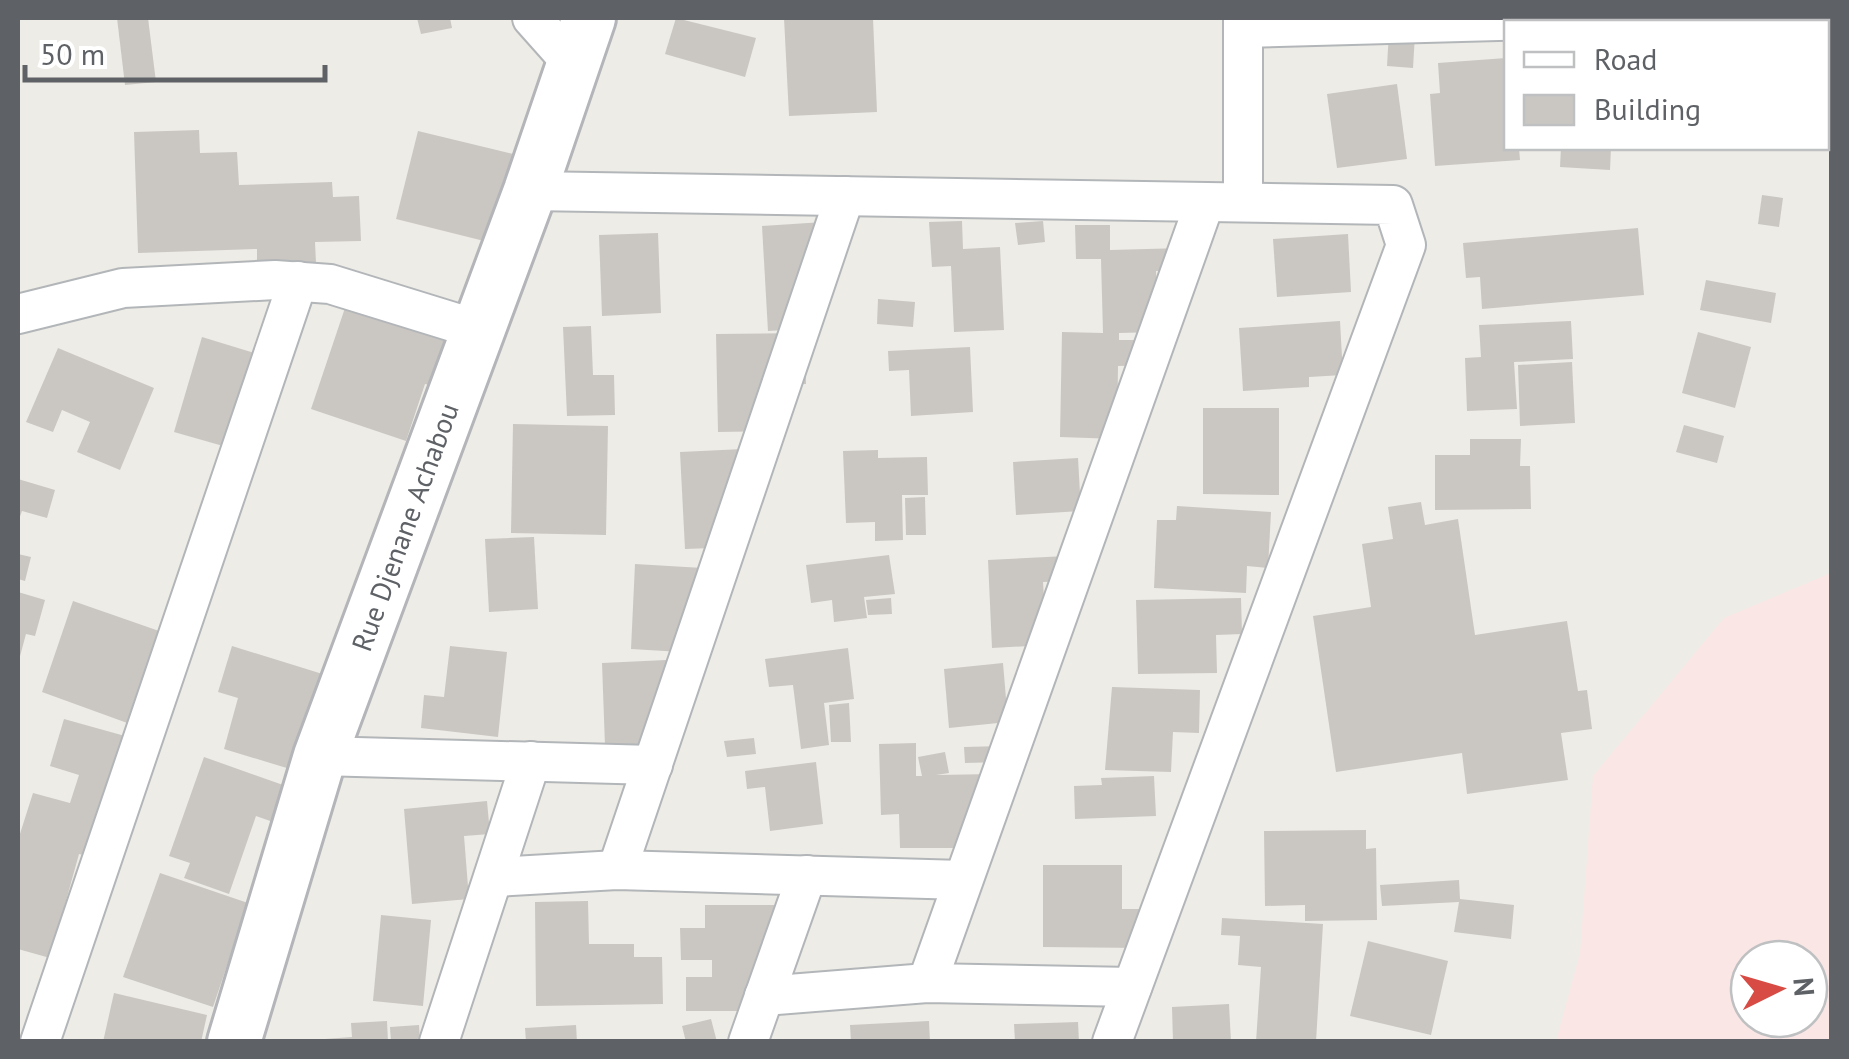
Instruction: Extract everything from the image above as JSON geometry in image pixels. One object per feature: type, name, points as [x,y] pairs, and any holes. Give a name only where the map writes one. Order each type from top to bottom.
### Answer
[{"type":"main road","name":"Rue Djenane Achabou","points":[[234,1042],[320,756],[530,192],[581,40]]},
{"type":"street","points":[[532,18],[581,40]]},
{"type":"street","points":[[1243,202],[1243,22],[1608,18]]},
{"type":"street","points":[[530,192],[1394,205],[1406,246],[1112,1042]]},
{"type":"street","points":[[617,870],[844,196]]},
{"type":"street","points":[[927,983],[1205,202]]},
{"type":"street","points":[[40,1042],[298,281]]},
{"type":"street","points":[[18,314],[123,288],[298,281],[330,284],[479,330]]},
{"type":"street","points":[[320,756],[653,765]]},
{"type":"street","points":[[439,1042],[531,761]]},
{"type":"street","points":[[496,877],[617,870],[963,880]]},
{"type":"street","points":[[748,1042],[807,876]]},
{"type":"street","points":[[764,996],[927,983],[1132,987]]},
{"type":"shaded area","points":[[1831,573],[1831,1041],[1556,1041],[1580,953],[1593,776],[1724,618]]},
{"type":"building","points":[[117,18],[148,18],[156,82],[125,85]]},
{"type":"building","points":[[417,18],[450,18],[452,28],[421,34]]},
{"type":"building","points":[[676,18],[756,38],[745,77],[665,54]]},
{"type":"building","points":[[784,18],[873,18],[877,112],[789,116]]},
{"type":"building","points":[[1389,32],[1415,34],[1413,68],[1387,66]]},
{"type":"building","points":[[1504,58],[1504,150],[1519,150],[1520,160],[1435,166],[1430,94],[1440,93],[1438,63]]},
{"type":"building","points":[[1397,84],[1407,159],[1337,168],[1327,94]]},
{"type":"building","points":[[199,130],[200,153],[237,152],[239,185],[332,182],[333,197],[359,196],[361,241],[315,242],[316,263],[257,265],[257,249],[138,253],[134,132]]},
{"type":"building","points":[[418,131],[534,159],[488,242],[396,219]]},
{"type":"building","points":[[1561,150],[1611,150],[1610,170],[1560,167]]},
{"type":"building","points":[[1762,195],[1783,198],[1779,227],[1758,224]]},
{"type":"building","points":[[839,221],[816,328],[768,331],[762,226]]},
{"type":"building","points":[[962,221],[963,249],[1000,247],[1004,330],[954,332],[951,266],[932,267],[929,222]]},
{"type":"building","points":[[1043,221],[1045,242],[1018,245],[1015,223]]},
{"type":"building","points":[[1075,225],[1110,225],[1110,250],[1183,248],[1184,270],[1156,271],[1158,332],[1119,333],[1119,340],[1150,340],[1151,365],[1118,366],[1117,439],[1060,437],[1062,332],[1103,333],[1101,259],[1076,259]]},
{"type":"building","points":[[1638,228],[1644,295],[1482,309],[1480,277],[1466,278],[1463,243]]},
{"type":"building","points":[[658,233],[661,313],[602,316],[599,235]]},
{"type":"building","points":[[1348,234],[1351,292],[1277,297],[1273,239]]},
{"type":"building","points":[[1706,280],[1776,293],[1771,323],[1700,310]]},
{"type":"building","points":[[349,296],[448,330],[406,441],[311,409]]},
{"type":"building","points":[[878,299],[915,302],[913,327],[877,324]]},
{"type":"building","points":[[1340,321],[1343,375],[1309,377],[1309,387],[1243,391],[1239,328]]},
{"type":"building","points":[[1571,321],[1573,359],[1514,362],[1517,409],[1467,411],[1465,358],[1481,357],[1479,325]]},
{"type":"building","points":[[591,326],[593,375],[614,375],[615,415],[567,416],[563,327]]},
{"type":"building","points":[[1698,332],[1751,347],[1735,408],[1682,393]]},
{"type":"building","points":[[805,333],[806,384],[779,385],[780,431],[718,432],[716,334]]},
{"type":"building","points":[[202,337],[258,354],[230,448],[174,432]]},
{"type":"building","points":[[970,347],[973,412],[911,416],[909,370],[889,371],[888,351]]},
{"type":"building","points":[[58,348],[154,388],[120,470],[77,452],[90,422],[62,410],[53,432],[26,422]]},
{"type":"building","points":[[1572,362],[1575,423],[1520,426],[1518,365]]},
{"type":"building","points":[[1203,408],[1279,408],[1279,495],[1203,494]]},
{"type":"building","points":[[513,424],[608,426],[606,535],[511,533]]},
{"type":"building","points":[[1684,425],[1724,436],[1717,463],[1676,452]]},
{"type":"building","points":[[1470,439],[1521,439],[1520,466],[1530,466],[1531,509],[1435,510],[1435,455],[1470,455]]},
{"type":"building","points":[[765,448],[741,547],[685,549],[680,452]]},
{"type":"building","points":[[878,450],[878,458],[927,457],[928,495],[902,495],[903,540],[875,541],[875,522],[846,523],[843,451]]},
{"type":"building","points":[[1078,458],[1081,511],[1016,515],[1013,462]]},
{"type":"building","points":[[18,479],[55,490],[47,518],[22,511],[18,522]]},
{"type":"building","points":[[925,497],[926,535],[906,535],[905,498]]},
{"type":"building","points":[[1421,502],[1425,525],[1458,519],[1475,635],[1567,621],[1578,691],[1587,690],[1592,729],[1561,733],[1568,780],[1467,794],[1462,753],[1336,772],[1313,616],[1371,607],[1362,544],[1393,539],[1388,507]]},
{"type":"building","points":[[1177,506],[1271,512],[1268,568],[1247,566],[1246,593],[1154,588],[1157,520],[1176,520]]},
{"type":"building","points":[[534,537],[538,609],[489,612],[485,539]]},
{"type":"building","points":[[18,554],[31,557],[25,581],[18,579]]},
{"type":"building","points":[[889,555],[895,594],[864,597],[867,618],[834,622],[832,600],[811,603],[806,565]]},
{"type":"building","points":[[1067,556],[1068,581],[1043,582],[1047,645],[992,648],[988,560]]},
{"type":"building","points":[[635,564],[720,569],[698,653],[631,649]]},
{"type":"building","points":[[18,592],[45,600],[35,636],[26,634],[19,660]]},
{"type":"building","points":[[891,598],[892,614],[868,615],[866,600]]},
{"type":"building","points":[[1241,598],[1242,634],[1216,635],[1217,673],[1138,674],[1136,600]]},
{"type":"building","points":[[73,601],[162,632],[130,724],[42,692]]},
{"type":"building","points":[[232,646],[329,676],[300,772],[224,749],[238,698],[218,692]]},
{"type":"building","points":[[450,646],[507,652],[498,737],[421,728],[424,695],[444,697]]},
{"type":"building","points":[[848,648],[854,699],[824,703],[829,745],[801,749],[793,685],[769,687],[765,659]]},
{"type":"building","points":[[666,660],[670,743],[605,746],[602,663]]},
{"type":"building","points":[[1003,663],[1008,722],[949,728],[944,669]]},
{"type":"building","points":[[1112,687],[1200,690],[1199,733],[1173,732],[1171,772],[1105,770]]},
{"type":"building","points":[[849,703],[851,742],[831,742],[829,705]]},
{"type":"building","points":[[64,719],[125,736],[91,857],[79,854],[50,958],[18,949],[18,840],[33,793],[70,803],[79,775],[50,766]]},
{"type":"building","points":[[754,738],[756,754],[727,757],[724,741]]},
{"type":"building","points":[[916,743],[916,776],[922,776],[918,757],[945,752],[949,773],[936,775],[993,774],[965,848],[900,848],[899,814],[881,815],[879,744]]},
{"type":"building","points":[[1003,746],[1003,762],[965,763],[964,747]]},
{"type":"building","points":[[204,757],[303,792],[290,828],[256,816],[229,894],[184,878],[190,863],[169,856]]},
{"type":"building","points":[[816,762],[823,824],[770,831],[765,787],[747,789],[745,771]]},
{"type":"building","points":[[1154,776],[1156,816],[1075,819],[1074,786],[1102,785],[1101,778]]},
{"type":"building","points":[[487,801],[490,834],[464,836],[469,899],[412,904],[404,809]]},
{"type":"building","points":[[1366,830],[1366,849],[1376,848],[1377,920],[1305,921],[1305,905],[1265,906],[1264,831]]},
{"type":"building","points":[[1043,865],[1122,865],[1122,909],[1142,909],[1142,948],[1043,947]]},
{"type":"building","points":[[160,873],[248,903],[213,1007],[123,977]]},
{"type":"building","points":[[1459,880],[1460,899],[1514,905],[1511,939],[1454,932],[1459,902],[1382,906],[1380,885]]},
{"type":"building","points":[[588,901],[589,944],[634,944],[634,957],[662,957],[663,1004],[536,1006],[535,902]]},
{"type":"building","points":[[705,905],[796,905],[781,1011],[686,1011],[686,977],[712,977],[712,960],[681,960],[680,928],[705,928]]},
{"type":"building","points":[[381,915],[431,920],[423,1006],[373,1001]]},
{"type":"building","points":[[1222,918],[1323,924],[1316,1042],[1256,1042],[1261,967],[1238,965],[1240,936],[1221,935]]},
{"type":"building","points":[[1368,941],[1448,961],[1431,1035],[1350,1016]]},
{"type":"building","points":[[114,993],[207,1015],[201,1042],[103,1042]]},
{"type":"building","points":[[1229,1004],[1231,1042],[1173,1042],[1172,1007]]},
{"type":"building","points":[[711,1019],[717,1042],[686,1042],[682,1026]]},
{"type":"building","points":[[387,1021],[388,1042],[325,1042],[352,1037],[351,1023]]},
{"type":"building","points":[[929,1021],[930,1042],[851,1042],[850,1025]]},
{"type":"building","points":[[1078,1022],[1079,1042],[1015,1042],[1014,1024]]},
{"type":"building","points":[[419,1025],[420,1042],[391,1042],[390,1027]]},
{"type":"building","points":[[576,1025],[577,1042],[526,1042],[525,1028]]}]
